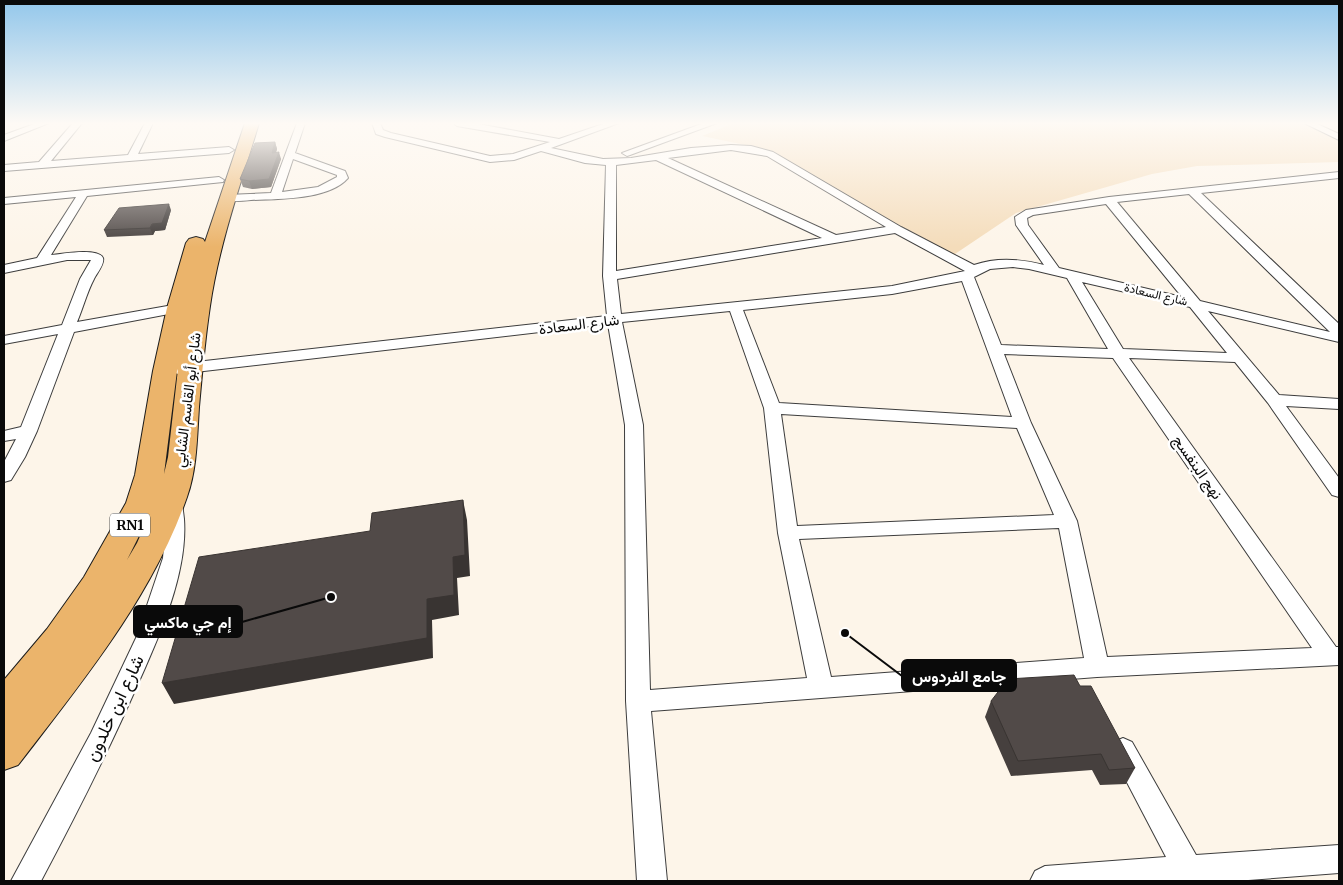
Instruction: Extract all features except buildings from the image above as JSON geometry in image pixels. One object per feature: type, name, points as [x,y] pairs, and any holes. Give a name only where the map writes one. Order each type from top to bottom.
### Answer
[{"type":"main road","name":"شارع أبو القاسم الشابي","points":[[4,708],[60,639],[96,586],[141,503],[178,369],[197,240],[225,164]]},
{"type":"main road","name":"شارع أبو القاسم الشابي","points":[[188,306],[238,164]]},
{"type":"main road","name":"شارع أبو القاسم الشابي","points":[[4,752],[78,659],[152,546],[173,495],[182,457],[178,369]]},
{"type":"street","points":[[4,168],[40,164]]},
{"type":"street","points":[[276,195],[288,164]]},
{"type":"street","points":[[227,198],[276,195],[328,188],[343,178],[341,173],[317,164]]},
{"type":"street","points":[[607,164],[610,276],[614,319],[634,425],[638,701],[652,881]]},
{"type":"street","points":[[676,164],[834,239]]},
{"type":"street","points":[[787,164],[970,273],[995,349],[1023,423],[1067,521],[1089,675]]},
{"type":"street","points":[[1053,270],[1022,225],[1021,217],[1030,212],[1046,208],[1109,200],[1339,175]]},
{"type":"street","points":[[4,201],[220,180]]},
{"type":"street","points":[[41,261],[84,192]]},
{"type":"street","points":[[1193,192],[1339,332]]},
{"type":"street","points":[[1109,200],[1274,400],[1339,491]]},
{"type":"street","points":[[610,276],[897,229]]},
{"type":"street","points":[[4,269],[78,255],[92,254],[97,258],[97,262],[87,279],[28,431],[16,457],[4,476]]},
{"type":"street","name":"شارع السعادة","points":[[178,369],[614,319],[892,290],[970,273],[989,265],[1009,263],[1053,270],[1339,338]]},
{"type":"street","name":"نهج البنفسج","points":[[1072,275],[1119,355],[1335,656]]},
{"type":"street","points":[[4,340],[188,306]]},
{"type":"street","points":[[735,306],[772,408],[788,533],[821,687]]},
{"type":"street","points":[[995,349],[1240,358]]},
{"type":"street","points":[[1274,400],[1339,404]]},
{"type":"street","points":[[772,408],[1023,423]]},
{"type":"street","points":[[4,436],[28,431]]},
{"type":"street","name":"شارع ابن خلدون","points":[[26,881],[100,741],[147,638],[173,558],[175,534],[173,495]]},
{"type":"street","points":[[788,533],[1067,521]]},
{"type":"street","points":[[638,701],[821,687],[1089,675],[1335,656]]},
{"type":"street","points":[[1114,731],[1192,876]]},
{"type":"street","points":[[1045,881],[1192,876],[1339,859]]},
{"type":"sand","points":[[784,164],[1257,164],[1197,166],[1152,174],[1016,213],[952,256]]},
{"type":"place","name":"إم جي ماكسي","points":[[331,597]]},
{"type":"place","name":"جامع الفردوس","points":[[845,633]]}]
